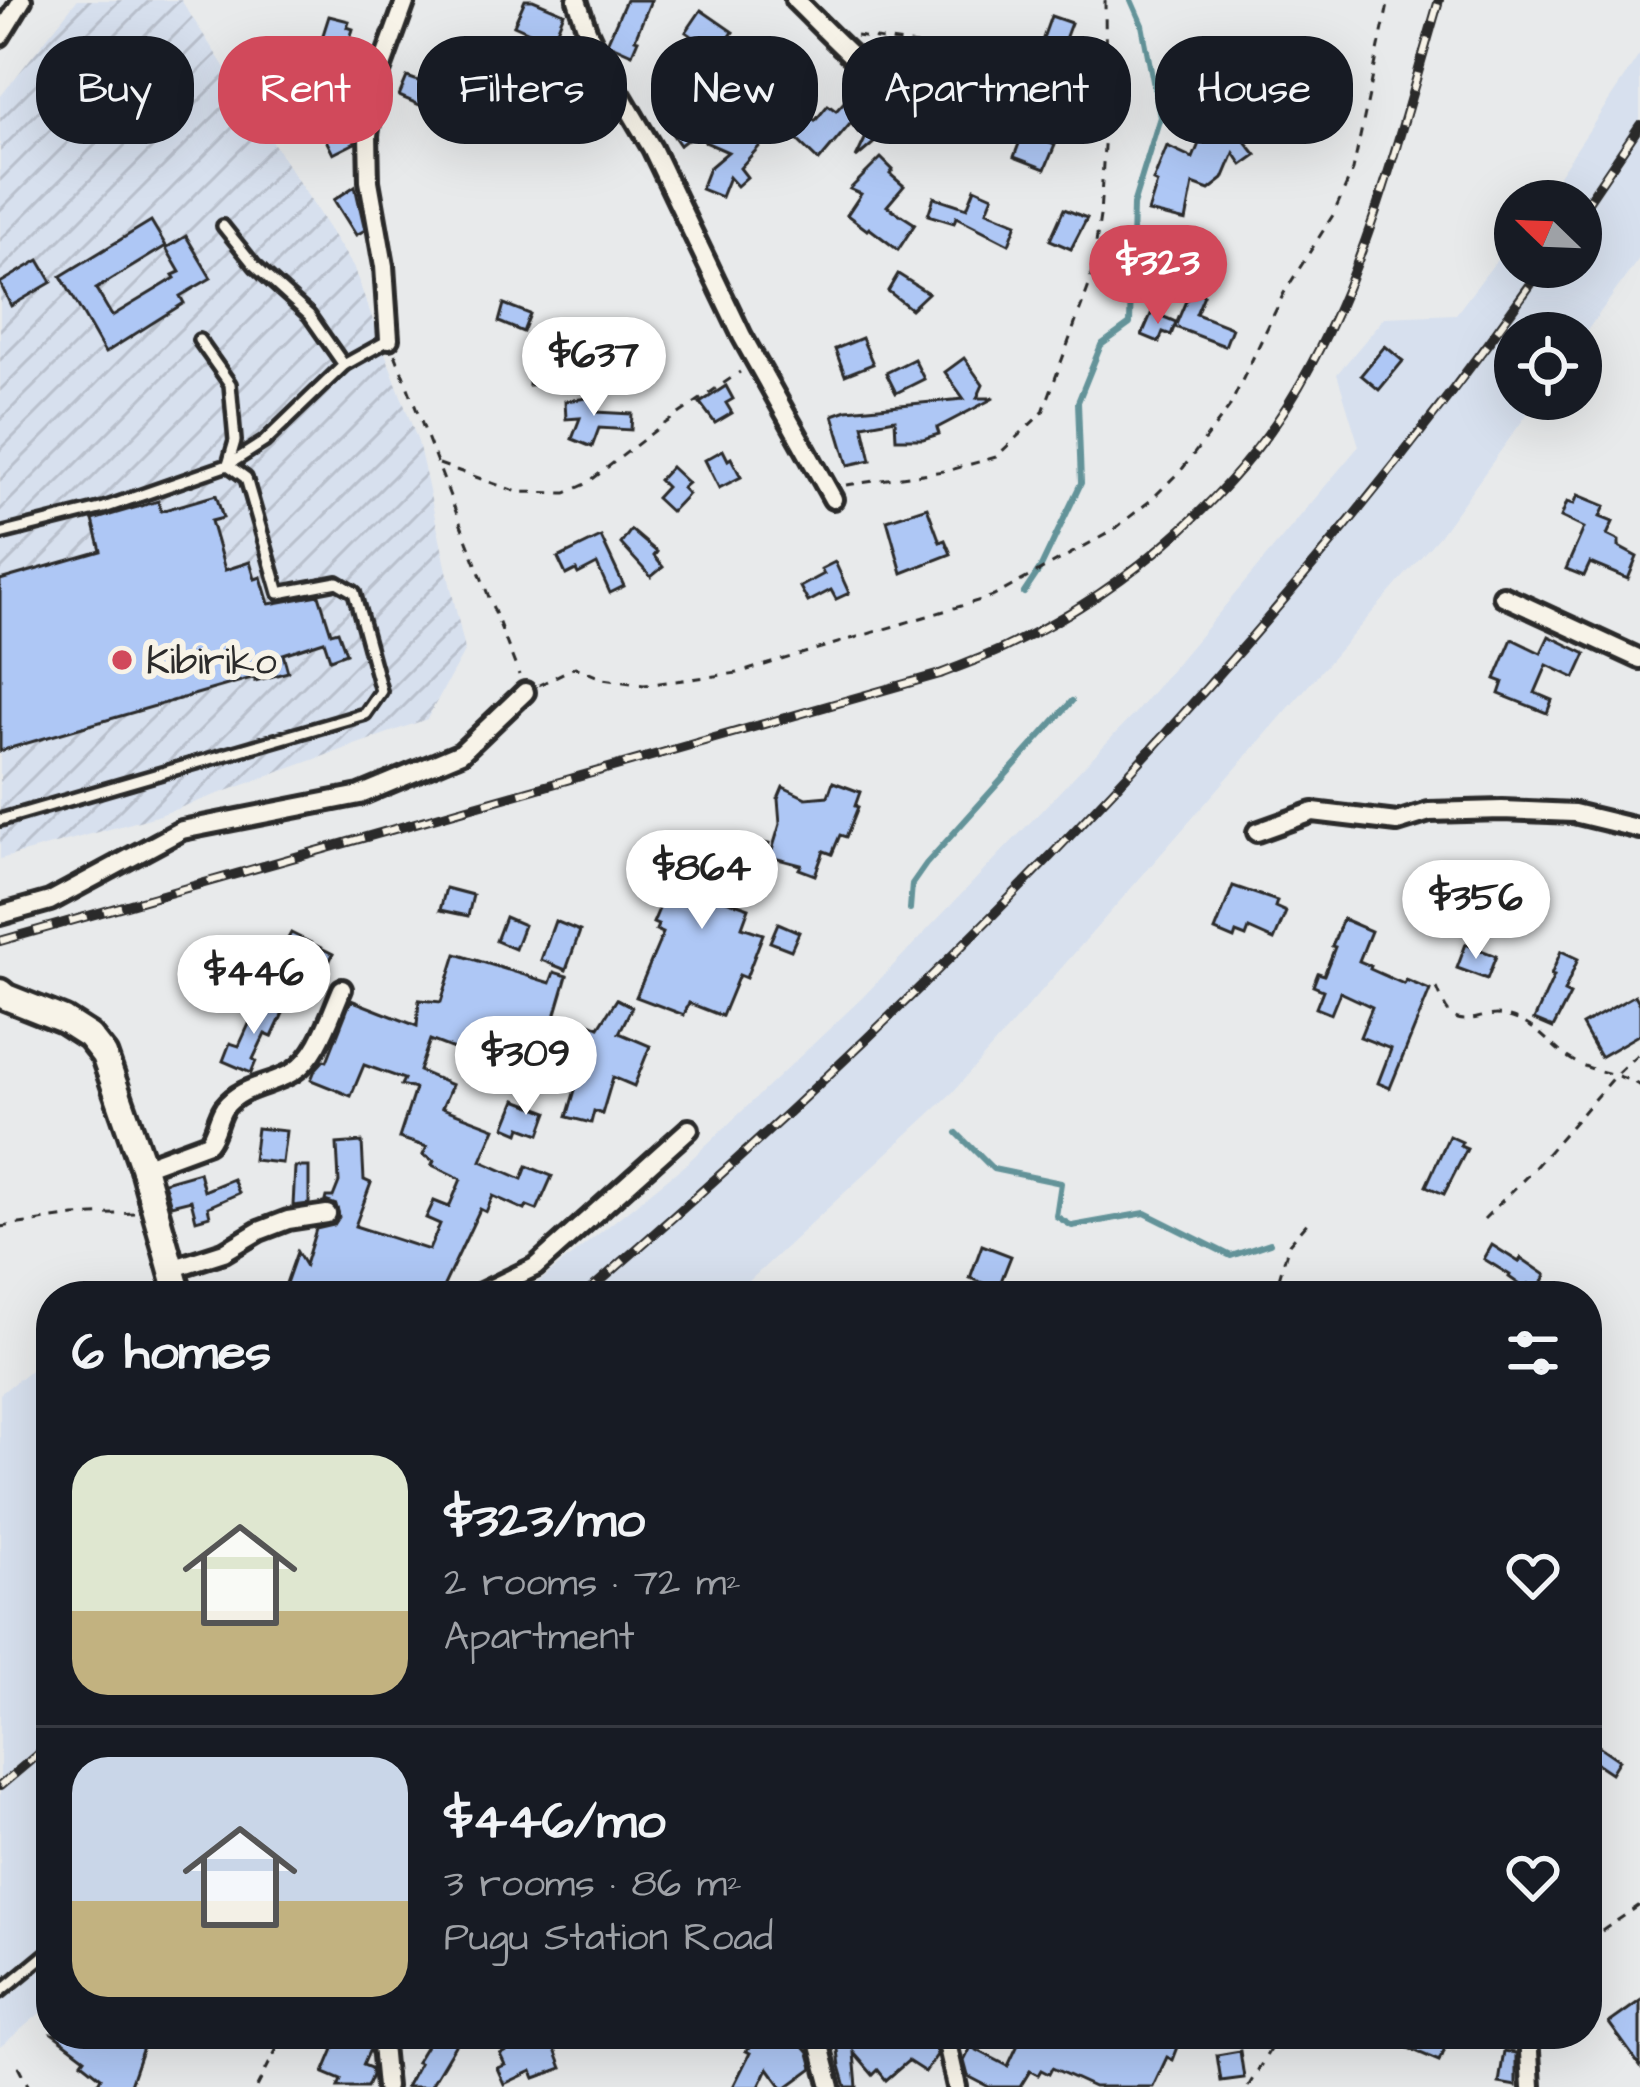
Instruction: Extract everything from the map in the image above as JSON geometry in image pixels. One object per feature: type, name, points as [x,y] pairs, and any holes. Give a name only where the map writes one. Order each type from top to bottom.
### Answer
[{"type":"street","points":[[0,36],[22,0]]},
{"type":"street","points":[[389,339],[384,266],[369,181],[368,135],[376,80],[406,0]]},
{"type":"street","points":[[578,0],[603,65],[652,148],[722,295],[829,492]]},
{"type":"street","points":[[795,0],[842,46]]},
{"type":"street","points":[[1503,596],[1640,659]]},
{"type":"street","points":[[0,915],[50,901],[182,830],[360,795],[461,753],[525,692]]},
{"type":"street","points":[[1257,832],[1313,812],[1397,822],[1429,812],[1502,810],[1574,813],[1640,829]]},
{"type":"street","points":[[142,1167],[208,1143],[225,1107],[243,1092],[305,1063],[342,989]]},
{"type":"street","points":[[0,992],[64,1020],[88,1036],[104,1055],[175,1281]]},
{"type":"street","points":[[506,1281],[535,1267],[689,1129]]},
{"type":"street","points":[[171,1269],[224,1252],[288,1220],[327,1214]]},
{"type":"street","points":[[382,2049],[386,2087]]},
{"type":"street","points":[[821,2049],[831,2087]]},
{"type":"street","points":[[948,2049],[957,2087]]},
{"type":"street","points":[[1529,2049],[1531,2087]]},
{"type":"lane","points":[[223,226],[255,266],[309,314],[344,364]]},
{"type":"lane","points":[[0,534],[104,508],[228,465],[263,442],[344,364],[389,339]]},
{"type":"lane","points":[[199,340],[230,384],[235,441],[228,465]]},
{"type":"lane","points":[[0,820],[365,714],[381,691],[354,592],[337,582],[279,593],[246,478],[228,465]]},
{"type":"lane","points":[[0,1992],[36,1962]]},
{"type":"path","points":[[1105,0],[1105,36]]},
{"type":"path","points":[[389,339],[525,692],[574,667],[603,679],[644,685],[737,674],[994,596],[1112,531],[1151,500],[1184,468],[1229,409],[1285,293],[1333,215],[1353,170],[1389,0]]},
{"type":"path","points":[[829,33],[858,36]]},
{"type":"path","points":[[829,492],[996,457],[1043,412],[1090,284],[1104,144]]},
{"type":"path","points":[[437,463],[518,492],[566,493],[586,484],[757,361]]},
{"type":"path","points":[[1437,988],[1454,1018],[1484,1014],[1511,1018],[1541,1032],[1574,1062],[1640,1086]]},
{"type":"path","points":[[1484,1219],[1640,1052]]},
{"type":"path","points":[[0,1227],[154,1211]]},
{"type":"path","points":[[1276,1281],[1289,1244],[1309,1221]]},
{"type":"path","points":[[1602,1931],[1640,1905]]},
{"type":"path","points":[[257,2087],[277,2049]]},
{"type":"path","points":[[1248,2087],[1270,2049]]},
{"type":"path","points":[[18,2066],[29,2087]]},
{"type":"shaded area","points":[[77,0],[181,0],[218,57],[218,144],[274,144],[353,266],[418,442],[465,650],[427,719],[157,816],[0,859],[0,97],[36,52],[36,144],[194,144],[194,36],[48,36]]},
{"type":"shaded area","points":[[1640,54],[1640,257],[1600,312],[1494,312],[1494,420],[1523,420],[1440,535],[952,1093],[749,1281],[540,1281],[686,1164],[862,998],[1136,712],[1359,446],[1337,374],[1385,317],[1456,314],[1494,264],[1494,288],[1602,288],[1602,180],[1556,180]]},
{"type":"shaded area","points":[[36,1366],[36,2017],[0,2047],[0,1394]]},
{"type":"building","points":[[525,0],[564,13],[554,36],[539,36],[514,25]]},
{"type":"building","points":[[626,0],[651,0],[632,54],[627,52],[627,36],[610,36]]},
{"type":"building","points":[[701,10],[733,32],[730,36],[692,36],[686,32]]},
{"type":"building","points":[[329,16],[349,21],[347,27],[353,29],[351,36],[323,36]]},
{"type":"building","points":[[1051,16],[1071,23],[1066,36],[1044,36]]},
{"type":"building","points":[[407,77],[417,81],[417,104],[399,96]]},
{"type":"building","points":[[842,104],[842,134],[819,161],[801,144],[818,144],[818,117],[828,105],[836,111]]},
{"type":"building","points":[[328,144],[353,144],[333,154]]},
{"type":"building","points":[[710,144],[761,144],[740,168],[747,177],[737,186],[729,177],[721,197],[701,189],[709,168],[728,152]]},
{"type":"building","points":[[1019,144],[1055,145],[1045,169],[1014,157]]},
{"type":"building","points":[[1199,144],[1247,144],[1256,155],[1242,165],[1234,153],[1223,179],[1209,190],[1193,184],[1186,221],[1148,212],[1157,183],[1153,181],[1167,146],[1193,158]]},
{"type":"building","points":[[881,158],[904,186],[887,206],[915,224],[898,250],[847,215],[861,194],[850,189]]},
{"type":"building","points":[[355,186],[365,230],[356,235],[334,200]]},
{"type":"building","points":[[975,188],[993,196],[987,211],[1017,223],[1009,244],[956,217],[954,223],[928,215],[934,197],[967,208]]},
{"type":"building","points":[[1064,209],[1087,218],[1071,249],[1050,240]]},
{"type":"building","points":[[151,221],[166,246],[96,289],[112,316],[175,278],[180,272],[166,248],[186,236],[211,278],[180,296],[184,303],[105,353],[61,276]]},
{"type":"building","points":[[39,260],[52,282],[11,306],[0,283]]},
{"type":"building","points":[[898,274],[928,293],[911,309],[888,291]]},
{"type":"building","points":[[1191,289],[1204,295],[1196,314],[1232,328],[1225,346],[1175,327]]},
{"type":"building","points":[[504,304],[530,314],[523,332],[499,322]]},
{"type":"building","points":[[1152,312],[1176,322],[1171,335],[1163,332],[1159,342],[1142,335]]},
{"type":"building","points":[[862,338],[873,364],[845,375],[835,349]]},
{"type":"building","points":[[1385,346],[1403,361],[1379,390],[1361,375]]},
{"type":"building","points":[[618,351],[619,357],[628,356],[630,371],[621,372],[622,378],[604,381],[600,354]]},
{"type":"building","points":[[964,358],[983,385],[977,398],[994,398],[937,428],[939,434],[923,439],[896,439],[895,419],[863,425],[871,460],[848,465],[833,415],[964,399],[945,372]]},
{"type":"building","points":[[914,359],[924,379],[896,393],[886,373]]},
{"type":"building","points":[[530,369],[579,371],[579,380],[529,385]]},
{"type":"building","points":[[593,384],[596,412],[632,414],[631,430],[599,428],[592,447],[572,439],[580,418],[566,419],[565,401],[588,398]]},
{"type":"building","points":[[726,386],[733,399],[726,403],[732,413],[715,423],[700,403]]},
{"type":"building","points":[[723,450],[741,477],[719,488],[705,460]]},
{"type":"building","points":[[671,467],[688,483],[682,488],[688,494],[671,512],[656,498],[666,487],[659,480]]},
{"type":"building","points":[[216,495],[223,518],[211,521],[225,570],[250,562],[255,579],[261,577],[269,604],[319,595],[331,633],[338,631],[346,653],[330,659],[324,641],[283,654],[288,672],[255,681],[255,677],[0,751],[0,580],[101,551],[93,520],[158,501],[161,511]]},
{"type":"building","points":[[1578,495],[1605,506],[1600,517],[1613,522],[1607,535],[1637,557],[1628,579],[1590,563],[1584,576],[1566,569],[1584,528],[1561,517],[1567,502],[1574,504]]},
{"type":"building","points":[[927,507],[940,542],[945,540],[951,554],[902,573],[887,520]]},
{"type":"building","points":[[631,530],[657,552],[654,556],[663,567],[651,577],[621,544]]},
{"type":"building","points":[[601,537],[624,586],[610,593],[597,564],[566,575],[558,558]]},
{"type":"building","points":[[835,562],[849,593],[836,599],[831,590],[808,602],[800,587]]},
{"type":"building","points":[[1549,636],[1586,654],[1575,678],[1547,665],[1535,693],[1552,700],[1547,713],[1499,694],[1503,682],[1495,679],[1512,639],[1541,653]]},
{"type":"building","points":[[833,782],[860,792],[858,807],[846,837],[840,835],[832,854],[824,851],[815,875],[799,869],[801,865],[770,857],[780,824],[778,799],[783,787],[806,798],[828,796]]},
{"type":"building","points":[[724,834],[769,844],[762,869],[740,863],[726,900],[749,908],[742,927],[763,934],[746,978],[739,975],[722,1016],[689,1003],[684,1015],[636,997],[663,933],[653,923],[669,885],[658,880],[668,854],[713,872]]},
{"type":"building","points":[[1233,886],[1277,901],[1275,907],[1286,912],[1274,940],[1249,929],[1246,937],[1236,933],[1234,939],[1215,931]]},
{"type":"building","points":[[446,888],[473,895],[468,916],[440,910]]},
{"type":"building","points":[[505,917],[524,925],[515,949],[496,941]]},
{"type":"building","points":[[1343,919],[1371,931],[1359,961],[1404,984],[1406,980],[1430,990],[1390,1088],[1378,1083],[1391,1049],[1360,1037],[1372,1007],[1340,992],[1331,1014],[1316,1008],[1323,990],[1313,986],[1318,973],[1324,975]]},
{"type":"building","points":[[555,921],[580,931],[566,970],[541,960]]},
{"type":"building","points":[[778,923],[799,932],[791,950],[770,942]]},
{"type":"building","points":[[291,933],[333,954],[324,973],[281,951]]},
{"type":"building","points":[[1466,944],[1496,956],[1487,979],[1457,968]]},
{"type":"building","points":[[1561,951],[1578,959],[1564,992],[1570,995],[1553,1028],[1534,1020]]},
{"type":"building","points":[[456,954],[550,983],[554,972],[567,976],[554,1020],[581,1031],[585,1021],[599,1027],[617,999],[632,1007],[619,1033],[650,1046],[634,1086],[613,1077],[602,1114],[594,1111],[591,1123],[567,1117],[575,1090],[561,1085],[568,1065],[503,1040],[498,1054],[463,1041],[459,1051],[430,1040],[419,1071],[452,1085],[442,1108],[495,1128],[481,1161],[522,1179],[527,1166],[552,1176],[537,1210],[527,1206],[525,1210],[493,1196],[486,1212],[480,1209],[446,1281],[287,1281],[297,1252],[305,1265],[316,1229],[334,1225],[339,1217],[336,1205],[325,1201],[333,1197],[339,1182],[337,1144],[362,1142],[364,1180],[371,1183],[355,1226],[429,1250],[440,1224],[426,1218],[434,1201],[449,1207],[461,1179],[432,1165],[434,1161],[423,1155],[427,1147],[399,1138],[415,1089],[401,1085],[404,1079],[364,1065],[351,1096],[311,1080],[327,1061],[351,1000],[417,1026],[419,1000],[441,1002]]},
{"type":"building","points":[[1635,995],[1640,1004],[1640,1034],[1600,1057],[1582,1025]]},
{"type":"building","points":[[267,1001],[285,1009],[272,1037],[265,1034],[251,1073],[223,1061],[230,1043],[239,1046],[255,1011],[258,1007],[264,1010]]},
{"type":"building","points":[[516,1100],[548,1112],[540,1134],[505,1127]]},
{"type":"building","points":[[257,1128],[286,1131],[282,1163],[253,1160]]},
{"type":"building","points":[[1449,1136],[1467,1149],[1444,1194],[1426,1186]]},
{"type":"building","points":[[295,1167],[309,1167],[309,1204],[293,1206]]},
{"type":"building","points":[[199,1172],[204,1191],[233,1179],[239,1193],[208,1207],[210,1216],[196,1220],[191,1200],[171,1205],[164,1182]]},
{"type":"building","points":[[982,1245],[1011,1256],[1001,1281],[970,1278]]},
{"type":"building","points":[[1492,1245],[1546,1275],[1543,1281],[1515,1281],[1484,1259]]},
{"type":"building","points":[[1602,1748],[1619,1760],[1611,1773],[1602,1767]]},
{"type":"building","points":[[1640,2001],[1640,2066],[1609,2023]]},
{"type":"building","points":[[73,2049],[142,2049],[129,2087],[96,2087],[101,2077],[82,2062],[85,2058]]},
{"type":"building","points":[[334,2049],[370,2049],[363,2065],[371,2068],[367,2087],[338,2087],[341,2080],[324,2073]]},
{"type":"building","points":[[424,2049],[453,2049],[430,2087],[406,2087]]},
{"type":"building","points":[[555,2049],[562,2068],[535,2078],[532,2071],[504,2084],[497,2068],[505,2065],[500,2054]]},
{"type":"building","points":[[806,2049],[813,2068],[787,2087],[768,2068],[759,2087],[733,2087],[750,2053],[746,2051]]},
{"type":"building","points":[[838,2049],[936,2049],[937,2055],[925,2072],[908,2061],[886,2080],[878,2070],[873,2075],[854,2053],[857,2087],[846,2087]]},
{"type":"building","points":[[970,2049],[975,2049],[1008,2066],[1016,2049],[1177,2049],[1173,2060],[1167,2057],[1153,2087],[1094,2087],[1052,2068],[1049,2074],[1030,2071],[1020,2087],[989,2087],[968,2076],[964,2061]]},
{"type":"building","points":[[1410,2049],[1444,2049],[1439,2061]]},
{"type":"building","points":[[1240,2051],[1244,2078],[1221,2081],[1217,2055]]},
{"type":"building","points":[[1504,2051],[1516,2053],[1516,2086],[1499,2083]]},
{"type":"waterway","points":[[1024,593],[1081,483],[1078,402],[1101,345],[1130,324],[1133,205],[1160,117],[1142,25],[1131,0]]},
{"type":"waterway","points":[[910,909],[912,884],[926,864],[1072,701]]},
{"type":"waterway","points":[[957,1133],[993,1169],[1061,1183],[1056,1216],[1072,1226],[1145,1213],[1231,1256],[1270,1243]]},
{"type":"railway","points":[[0,941],[940,674],[1008,646],[1099,594],[1142,563],[1220,491],[1286,408],[1312,363],[1369,231],[1439,0]]},
{"type":"railway","points":[[1602,181],[1640,125]]},
{"type":"railway","points":[[600,1281],[843,1061],[1094,810],[1329,545],[1528,288]]},
{"type":"railway","points":[[0,1786],[36,1756]]},
{"type":"place","name":"Kibiriko","points":[[122,660]]}]
